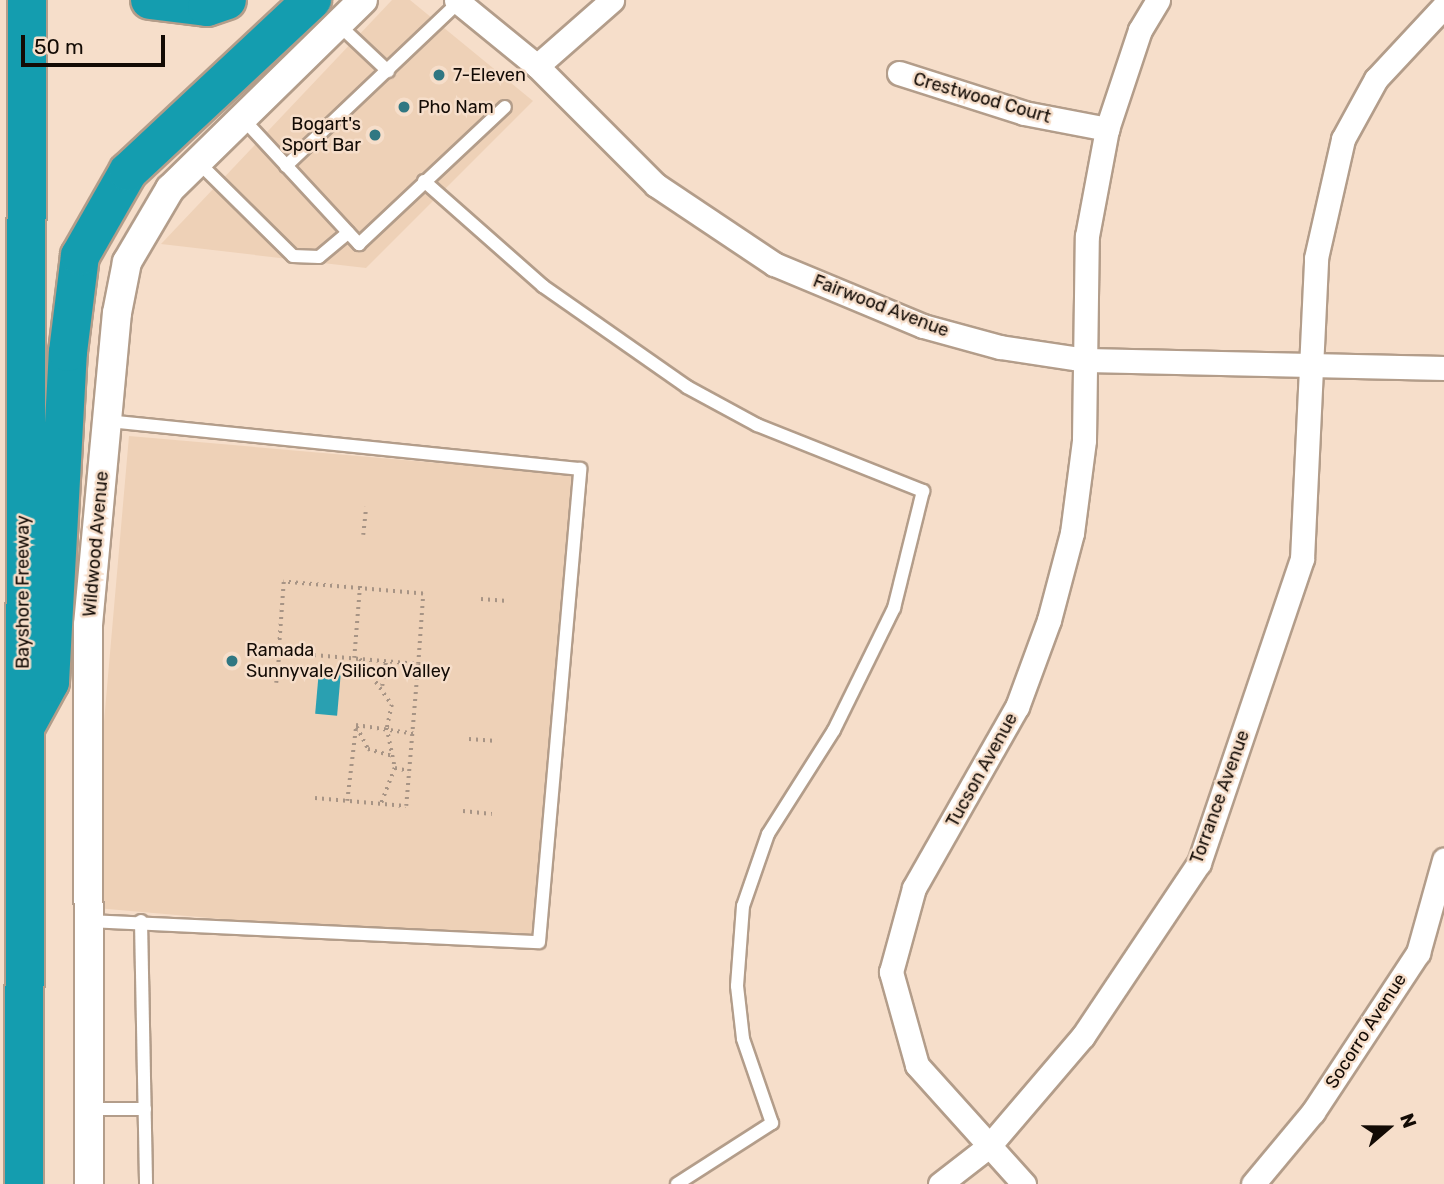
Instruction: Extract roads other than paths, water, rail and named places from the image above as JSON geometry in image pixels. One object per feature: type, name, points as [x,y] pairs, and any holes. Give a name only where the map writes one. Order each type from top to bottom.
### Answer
[{"type":"highway","name":"Bayshore Freeway","points":[[24,1184],[23,731],[27,0]]},
{"type":"highway","points":[[150,0],[207,7],[227,0]]},
{"type":"highway","points":[[23,731],[50,682],[68,352],[80,256],[128,172],[312,0]]},
{"type":"street","name":"Wildwood Avenue","points":[[89,1184],[89,1109],[98,920],[88,638],[107,421],[127,262],[170,189],[245,121],[363,0]]},
{"type":"street","points":[[537,66],[612,0]]},
{"type":"street","name":"Tucson Avenue","points":[[1024,1184],[917,1065],[891,972],[914,888],[1017,707],[1049,620],[1072,533],[1087,360],[1087,236],[1107,129],[1140,30],[1158,0]]},
{"type":"street","name":"Fairwood Avenue","points":[[458,1],[537,66],[656,185],[774,264],[923,326],[1000,348],[1087,360],[1315,369],[1444,368]]},
{"type":"street","name":"Torrance Avenue","points":[[940,1184],[989,1146],[1083,1036],[1199,863],[1302,559],[1315,369],[1316,258],[1343,139],[1376,79],[1444,6]]},
{"type":"street","name":"Crestwood Court","points":[[899,73],[1024,113],[1107,129]]},
{"type":"street","name":"Socorro Avenue","points":[[1253,1184],[1313,1112],[1418,953],[1444,860]]},
{"type":"lane","points":[[286,166],[458,1]]},
{"type":"lane","points":[[340,26],[388,71]]},
{"type":"lane","points":[[245,121],[359,244],[505,107]]},
{"type":"lane","points":[[199,163],[293,256],[319,257],[348,233]]},
{"type":"lane","points":[[424,181],[543,286],[687,387],[757,425],[923,491],[894,608],[834,730],[768,834],[743,906],[737,986],[743,1039],[772,1123],[677,1184]]},
{"type":"lane","points":[[98,920],[141,920],[539,942],[580,470],[107,421]]},
{"type":"lane","points":[[141,920],[146,1184]]},
{"type":"lane","points":[[89,1109],[145,1109]]},
{"type":"water","points":[[319,670],[341,672],[337,716],[315,714]]},
{"type":"place","name":"7-Eleven","points":[[439,75]]},
{"type":"place","name":"Pho Nam","points":[[404,107]]},
{"type":"place","name":"Bogart's Sport Bar","points":[[375,135]]},
{"type":"place","name":"Ramada Sunnyvale/Silicon Valley","points":[[232,661]]}]
